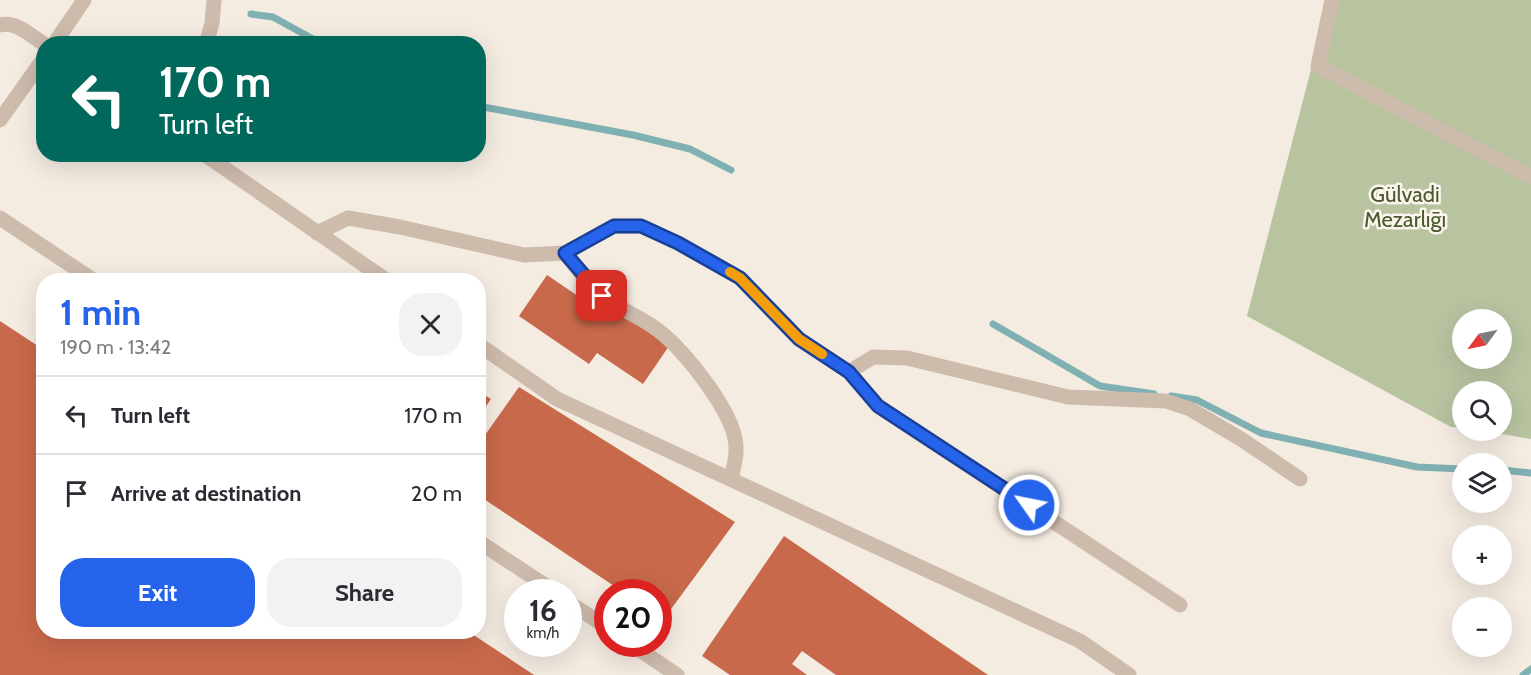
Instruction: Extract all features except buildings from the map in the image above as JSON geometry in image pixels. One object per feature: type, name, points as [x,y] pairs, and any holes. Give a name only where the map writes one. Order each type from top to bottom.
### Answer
[{"type":"lane","points":[[59,36],[84,0]]},
{"type":"lane","points":[[208,36],[214,0]]},
{"type":"lane","points":[[1332,0],[1318,66],[1531,177]]},
{"type":"lane","points":[[0,25],[6,23],[20,28],[36,39]]},
{"type":"lane","points":[[0,120],[36,69]]},
{"type":"lane","points":[[215,162],[376,273]]},
{"type":"lane","points":[[0,218],[82,273]]},
{"type":"lane","points":[[317,233],[348,218],[400,227],[524,255],[565,253],[614,226],[641,226],[678,243],[740,278],[799,339],[849,372],[878,406],[1180,605]]},
{"type":"lane","points":[[565,253],[602,296],[654,327],[672,342],[720,402],[732,425],[736,439],[737,454],[731,479]]},
{"type":"lane","points":[[486,350],[557,399],[1080,641],[1129,675]]},
{"type":"lane","points":[[849,372],[873,357],[907,358],[1068,397],[1166,401],[1190,409],[1300,478]]},
{"type":"lane","points":[[486,546],[535,579]]},
{"type":"lane","points":[[650,657],[677,675]]},
{"type":"green space","name":"Gülvadi Mezarlıḡı","points":[[1329,0],[1531,0],[1531,439],[1512,436],[1512,381],[1452,381],[1451,427],[1247,316]]},
{"type":"waterway","points":[[251,14],[273,17],[307,36]]},
{"type":"waterway","points":[[486,107],[633,135],[690,149],[731,170]]},
{"type":"waterway","points":[[993,324],[1100,386],[1154,394]]},
{"type":"waterway","points":[[1171,396],[1197,400],[1261,433],[1417,467],[1452,469]]},
{"type":"waterway","points":[[1512,471],[1531,473]]},
{"type":"waterway","points":[[1523,675],[1531,669]]},
{"type":"slow traffic","points":[[730,272],[740,278],[799,339],[822,354]]},
{"type":"route","points":[[602,296],[565,253],[614,226],[641,226],[678,243],[740,278],[799,339],[849,372],[878,406],[1029,505]]}]
